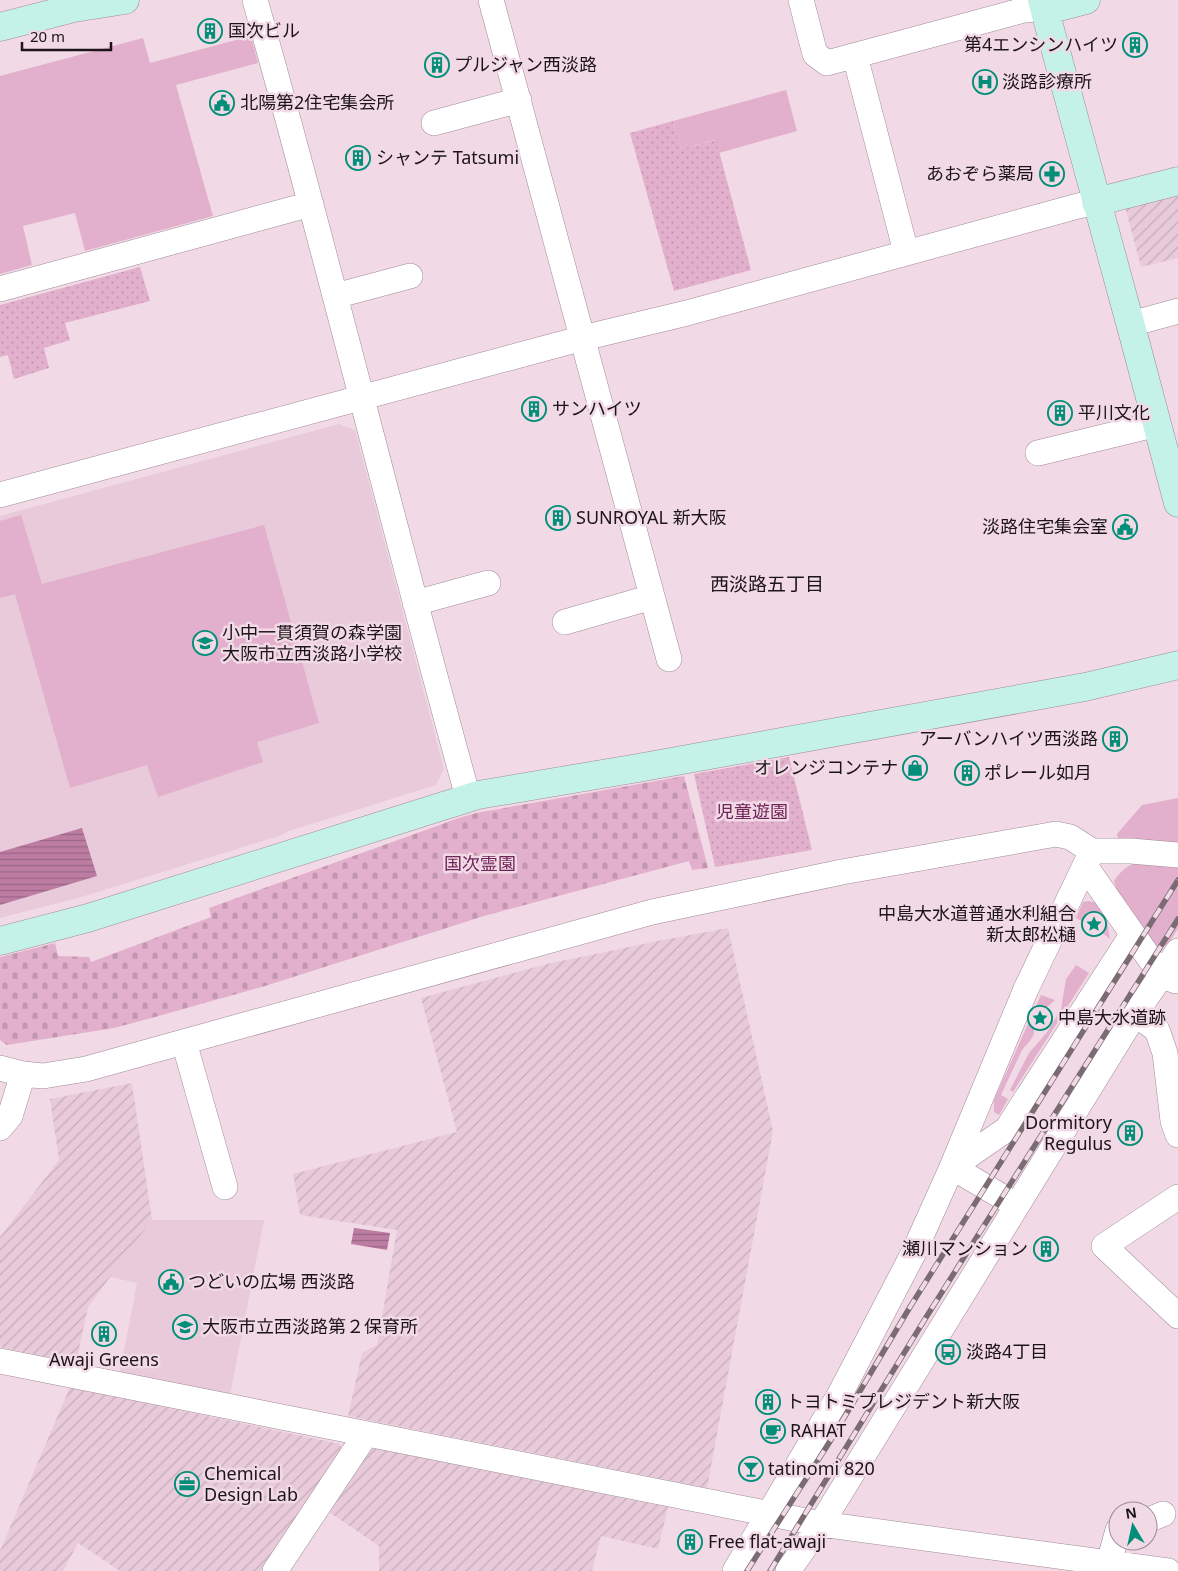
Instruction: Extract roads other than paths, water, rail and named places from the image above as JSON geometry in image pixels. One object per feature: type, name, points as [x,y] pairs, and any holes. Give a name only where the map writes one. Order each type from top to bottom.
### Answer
[{"type":"street","points":[[0,27],[74,8],[125,0]]},
{"type":"street","points":[[256,0],[468,797]]},
{"type":"street","points":[[491,0],[669,659]]},
{"type":"street","points":[[801,0],[815,54],[827,63],[1043,4],[1063,6],[1086,0]]},
{"type":"street","points":[[1043,4],[1178,503]]},
{"type":"street","points":[[855,56],[906,252]]},
{"type":"street","points":[[434,123],[519,100]]},
{"type":"street","points":[[0,495],[583,338],[687,313],[1078,206],[1178,181]]},
{"type":"street","points":[[0,289],[311,204]]},
{"type":"street","points":[[335,296],[410,276]]},
{"type":"street","points":[[1131,324],[1178,311]]},
{"type":"street","points":[[1038,454],[1157,424]]},
{"type":"street","points":[[415,603],[488,583]]},
{"type":"street","points":[[565,622],[652,597]]},
{"type":"street","points":[[0,941],[88,918],[468,797],[1085,687],[1178,665]]},
{"type":"street","points":[[0,1128],[10,1116],[12,1071],[43,1076],[86,1069],[610,922],[721,896],[842,872],[1056,834],[1070,837],[1089,859],[1132,935],[1170,979]]},
{"type":"street","points":[[1089,859],[1131,851],[1178,855]]},
{"type":"street","points":[[735,1571],[840,1394],[913,1254],[952,1167],[1026,989],[1089,859]]},
{"type":"street","points":[[952,1167],[1007,1129],[1132,935]]},
{"type":"street","points":[[788,1571],[822,1524],[1016,1205],[1135,1014],[1170,979],[1178,951]]},
{"type":"street","points":[[1135,1014],[1157,1030],[1165,1053],[1173,1122],[1178,1135]]},
{"type":"street","points":[[184,1042],[225,1187]]},
{"type":"street","points":[[952,1167],[1016,1205]]},
{"type":"street","points":[[1178,1197],[1104,1246],[1178,1316]]},
{"type":"street","points":[[0,1361],[822,1524],[1168,1571]]},
{"type":"street","points":[[275,1571],[366,1434]]},
{"type":"street","points":[[1109,1563],[1112,1551]]},
{"type":"railway","points":[[747,1571],[829,1443],[910,1307],[1178,880]]},
{"type":"railway","points":[[770,1571],[925,1319],[1178,919]]},
{"type":"place","name":"国次ビル","points":[[210,31]]},
{"type":"place","name":"第4エンシンハイツ","points":[[1135,45]]},
{"type":"place","name":"プルジャン西淡路","points":[[437,65]]},
{"type":"place","name":"淡路診療所","points":[[985,82]]},
{"type":"place","name":"北陽第2住宅集会所","points":[[222,103]]},
{"type":"place","name":"シャンテ Tatsumi","points":[[358,158]]},
{"type":"place","name":"あおぞら薬局","points":[[1052,174]]},
{"type":"place","name":"サンハイツ","points":[[534,409]]},
{"type":"place","name":"平川文化","points":[[1060,413]]},
{"type":"place","name":"SUNROYAL 新大阪","points":[[558,518]]},
{"type":"place","name":"淡路住宅集会室","points":[[1125,527]]},
{"type":"place","name":"小中一貫須賀の森学園 大阪市立西淡路小学校","points":[[205,643]]},
{"type":"place","name":"アーバンハイツ西淡路","points":[[1115,739]]},
{"type":"place","name":"オレンジコンテナ","points":[[915,768]]},
{"type":"place","name":"ポレール如月","points":[[967,773]]},
{"type":"place","name":"中島大水道普通水利組合 新太郎松樋","points":[[1094,924]]},
{"type":"place","name":"中島大水道跡","points":[[1040,1018]]},
{"type":"place","name":"Dormitory Regulus","points":[[1130,1133]]},
{"type":"place","name":"瀬川マンション","points":[[1046,1249]]},
{"type":"place","name":"つどいの広場 西淡路","points":[[171,1282]]},
{"type":"place","name":"大阪市立西淡路第２保育所","points":[[185,1327]]},
{"type":"place","name":"Awaji Greens","points":[[104,1334]]},
{"type":"place","name":"淡路4丁目","points":[[948,1352]]},
{"type":"place","name":"トヨトミプレジデント新大阪","points":[[768,1402]]},
{"type":"place","name":"RAHAT","points":[[773,1431]]},
{"type":"place","name":"tatinomi 820","points":[[751,1469]]},
{"type":"place","name":"Chemical Design Lab","points":[[187,1484]]},
{"type":"place","name":"Free flat-awaji","points":[[690,1542]]},
{"type":"district","name":"西淡路五丁目","points":[[767,584]]},
{"type":"park label","name":"児童遊園","points":[[752,812]]},
{"type":"park label","name":"国次霊園","points":[[480,864]]}]
